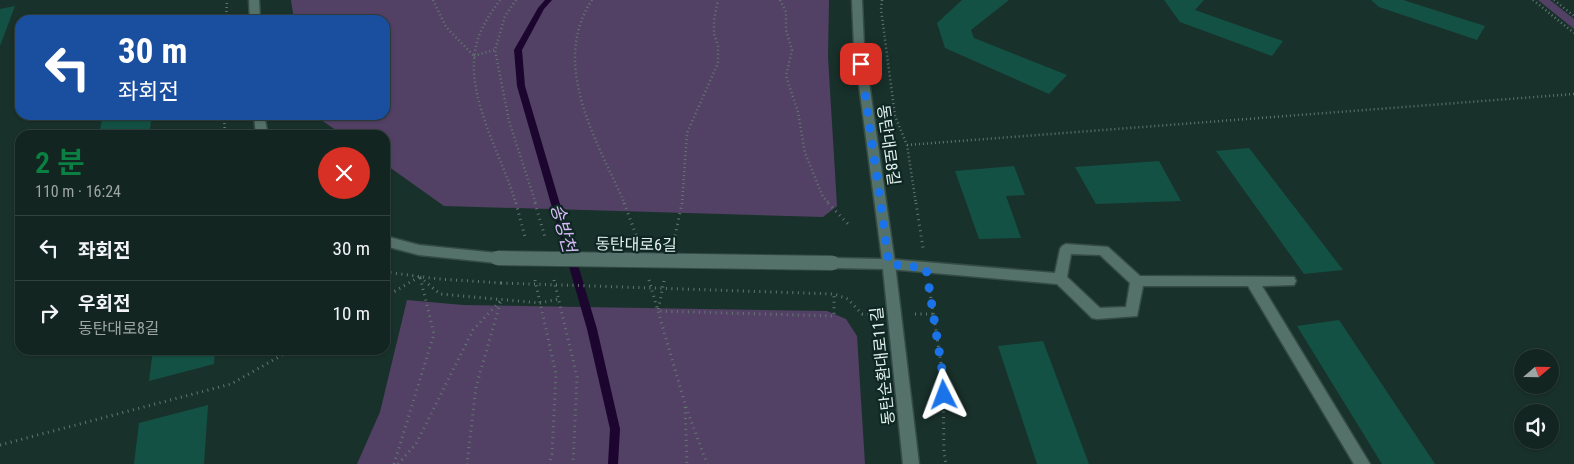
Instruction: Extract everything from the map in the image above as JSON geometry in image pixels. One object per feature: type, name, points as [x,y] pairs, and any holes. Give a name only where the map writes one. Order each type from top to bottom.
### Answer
[{"type":"street","points":[[254,0],[255,15]]},
{"type":"street","name":"동탄대로8길","points":[[857,0],[859,47],[889,264]]},
{"type":"street","name":"동탄대로6길","points":[[390,242],[419,250],[497,258],[889,264],[1060,279]]},
{"type":"street","points":[[1137,281],[1132,312],[1097,314],[1060,279],[1066,249],[1103,250],[1137,281],[1289,281]]},
{"type":"street","name":"동탄순환대로11길","points":[[889,264],[911,464]]},
{"type":"street","points":[[1252,281],[1362,464]]},
{"type":"path","points":[[226,15],[227,0]]},
{"type":"path","points":[[433,0],[446,27],[474,56]]},
{"type":"path","points":[[474,56],[485,22],[500,0]]},
{"type":"path","points":[[516,0],[505,16],[494,50],[510,121],[546,242]]},
{"type":"path","points":[[592,0],[580,20],[574,54],[578,96],[600,152],[631,216],[639,244]]},
{"type":"path","points":[[673,246],[683,199],[687,133],[718,62],[718,46],[714,34],[714,20],[718,0]]},
{"type":"path","points":[[780,0],[786,12],[786,30],[792,50],[786,76],[798,112],[805,153],[823,197],[849,225]]},
{"type":"path","points":[[882,0],[881,9],[894,116],[907,145],[943,376],[944,452],[946,464]]},
{"type":"path","points":[[1534,0],[1574,33]]},
{"type":"path","points":[[1554,0],[1574,16]]},
{"type":"path","points":[[474,56],[494,50]]},
{"type":"path","points":[[907,145],[1574,94]]},
{"type":"path","points":[[552,271],[577,377],[573,464]]},
{"type":"path","points":[[390,273],[420,277],[501,282],[834,294],[848,299],[855,304],[862,314]]},
{"type":"path","points":[[647,273],[684,404],[707,464]]},
{"type":"path","points":[[658,311],[666,274]]},
{"type":"path","points":[[420,277],[440,294],[540,304],[559,299]]},
{"type":"path","points":[[390,294],[420,277]]},
{"type":"path","points":[[394,464],[434,334],[420,277]]},
{"type":"path","points":[[658,311],[834,316],[834,294]]},
{"type":"path","points":[[398,464],[416,444],[473,330],[501,300]]},
{"type":"path","points":[[467,464],[476,387],[501,300]]},
{"type":"path","points":[[0,445],[231,384],[282,355]]},
{"type":"path","points":[[684,404],[688,464]]},
{"type":"shaded area","points":[[291,0],[829,0],[828,57],[837,206],[823,217],[444,206],[390,168],[390,130],[336,130],[321,120],[390,120],[390,15],[293,15]]},
{"type":"shaded area","points":[[1538,0],[1550,0],[1574,19],[1574,29]]},
{"type":"shaded area","points":[[407,300],[463,305],[827,311],[846,319],[857,336],[865,464],[357,464],[380,412]]},
{"type":"building","points":[[962,0],[1009,0],[971,30],[974,38],[1067,75],[1049,94],[945,48],[937,23]]},
{"type":"building","points":[[1164,0],[1204,0],[1195,10],[1283,41],[1272,56],[1180,22]]},
{"type":"building","points":[[1371,0],[1403,0],[1485,26],[1477,40],[1379,7]]},
{"type":"building","points":[[15,6],[0,46],[0,9]]},
{"type":"building","points":[[102,120],[151,120],[150,130],[100,130]]},
{"type":"building","points":[[1249,148],[1343,270],[1304,274],[1216,151]]},
{"type":"building","points":[[1159,161],[1181,201],[1096,204],[1075,167]]},
{"type":"building","points":[[1014,166],[1025,195],[1006,196],[1021,238],[979,239],[955,171]]},
{"type":"building","points":[[1339,320],[1435,464],[1382,464],[1297,326]]},
{"type":"building","points":[[1043,341],[1089,464],[1037,464],[998,346]]},
{"type":"building","points":[[152,355],[215,355],[214,364],[149,381]]},
{"type":"building","points":[[208,405],[204,464],[134,464],[139,423]]},
{"type":"waterway","name":"송방천","points":[[549,0],[541,8],[518,50],[521,86],[592,329],[615,429],[613,464]]},
{"type":"route","points":[[861,64],[889,264],[926,268],[943,376],[944,395]]}]
